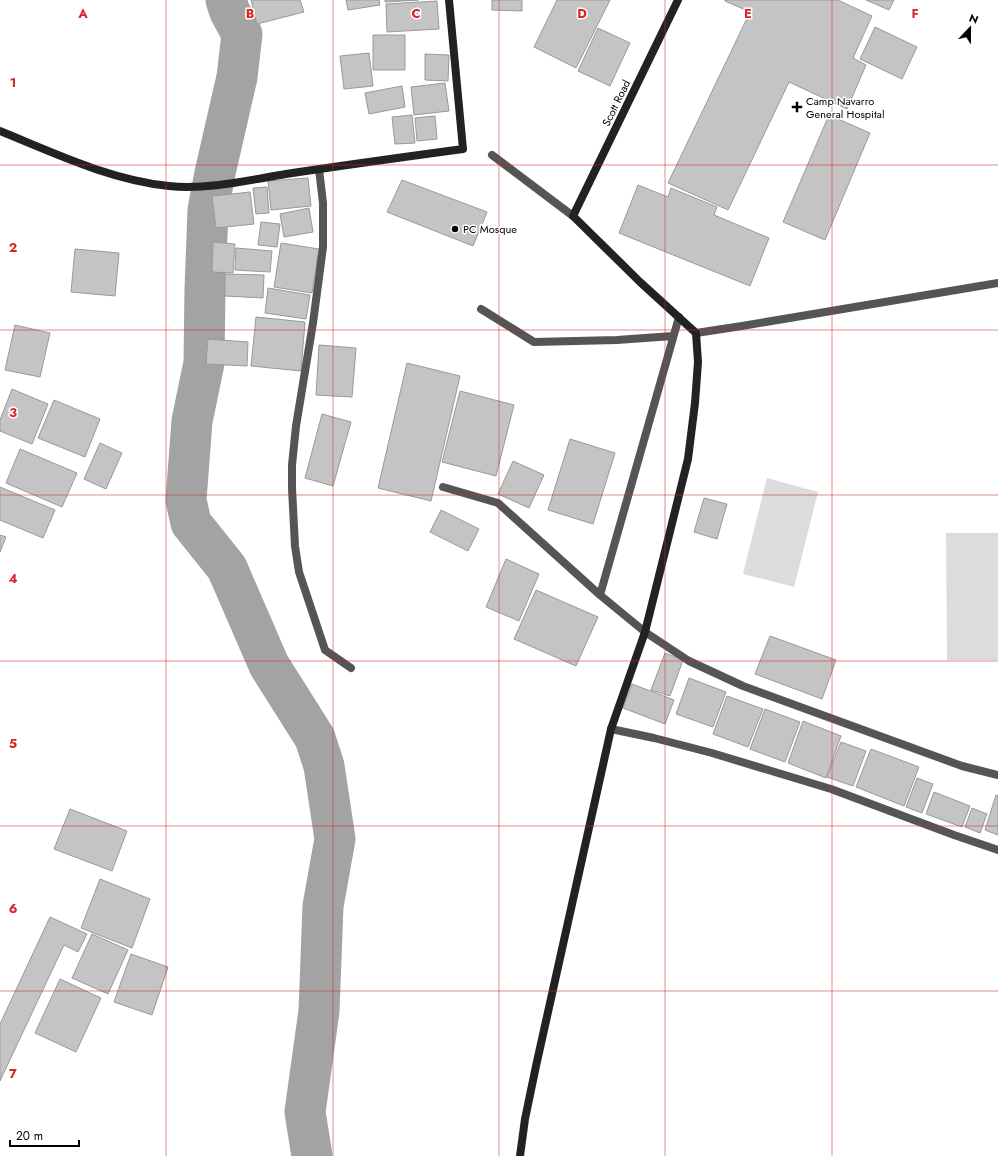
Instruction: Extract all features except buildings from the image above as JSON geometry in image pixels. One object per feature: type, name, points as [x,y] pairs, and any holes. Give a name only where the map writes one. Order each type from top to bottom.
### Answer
[{"type":"street","points":[[0,131],[123,178],[170,186],[201,187],[463,149],[449,0]]},
{"type":"street","name":"Scott Road","points":[[573,216],[678,0]]},
{"type":"street","points":[[492,155],[573,216],[640,282],[696,333],[698,362],[695,403],[688,458],[645,632],[611,729],[536,1066],[525,1119],[520,1156]]},
{"type":"street","points":[[319,169],[323,203],[323,247],[313,323],[296,426],[292,465],[295,546],[299,572],[325,650],[352,668]]},
{"type":"street","points":[[696,333],[998,283]]},
{"type":"street","points":[[481,309],[534,342],[617,340],[673,336]]},
{"type":"street","points":[[600,595],[679,317]]},
{"type":"street","points":[[443,487],[498,503],[600,595],[645,632],[690,661],[743,686],[962,766],[998,775]]},
{"type":"street","points":[[611,729],[712,753],[831,789],[998,850]]},
{"type":"shaded area","points":[[767,478],[818,492],[794,587],[743,574]]},
{"type":"shaded area","points":[[946,533],[998,533],[998,660],[947,660]]},
{"type":"waterway","points":[[226,0],[230,12],[242,34],[237,77],[208,210],[204,363],[192,421],[186,500],[191,523],[227,568],[269,665],[315,738],[324,766],[335,839],[323,906],[319,1011],[305,1112],[312,1156]]},
{"type":"place","name":"Camp Navarro General Hospital","points":[[797,107]]},
{"type":"place","name":"PC Mosque","points":[[455,229]]}]
